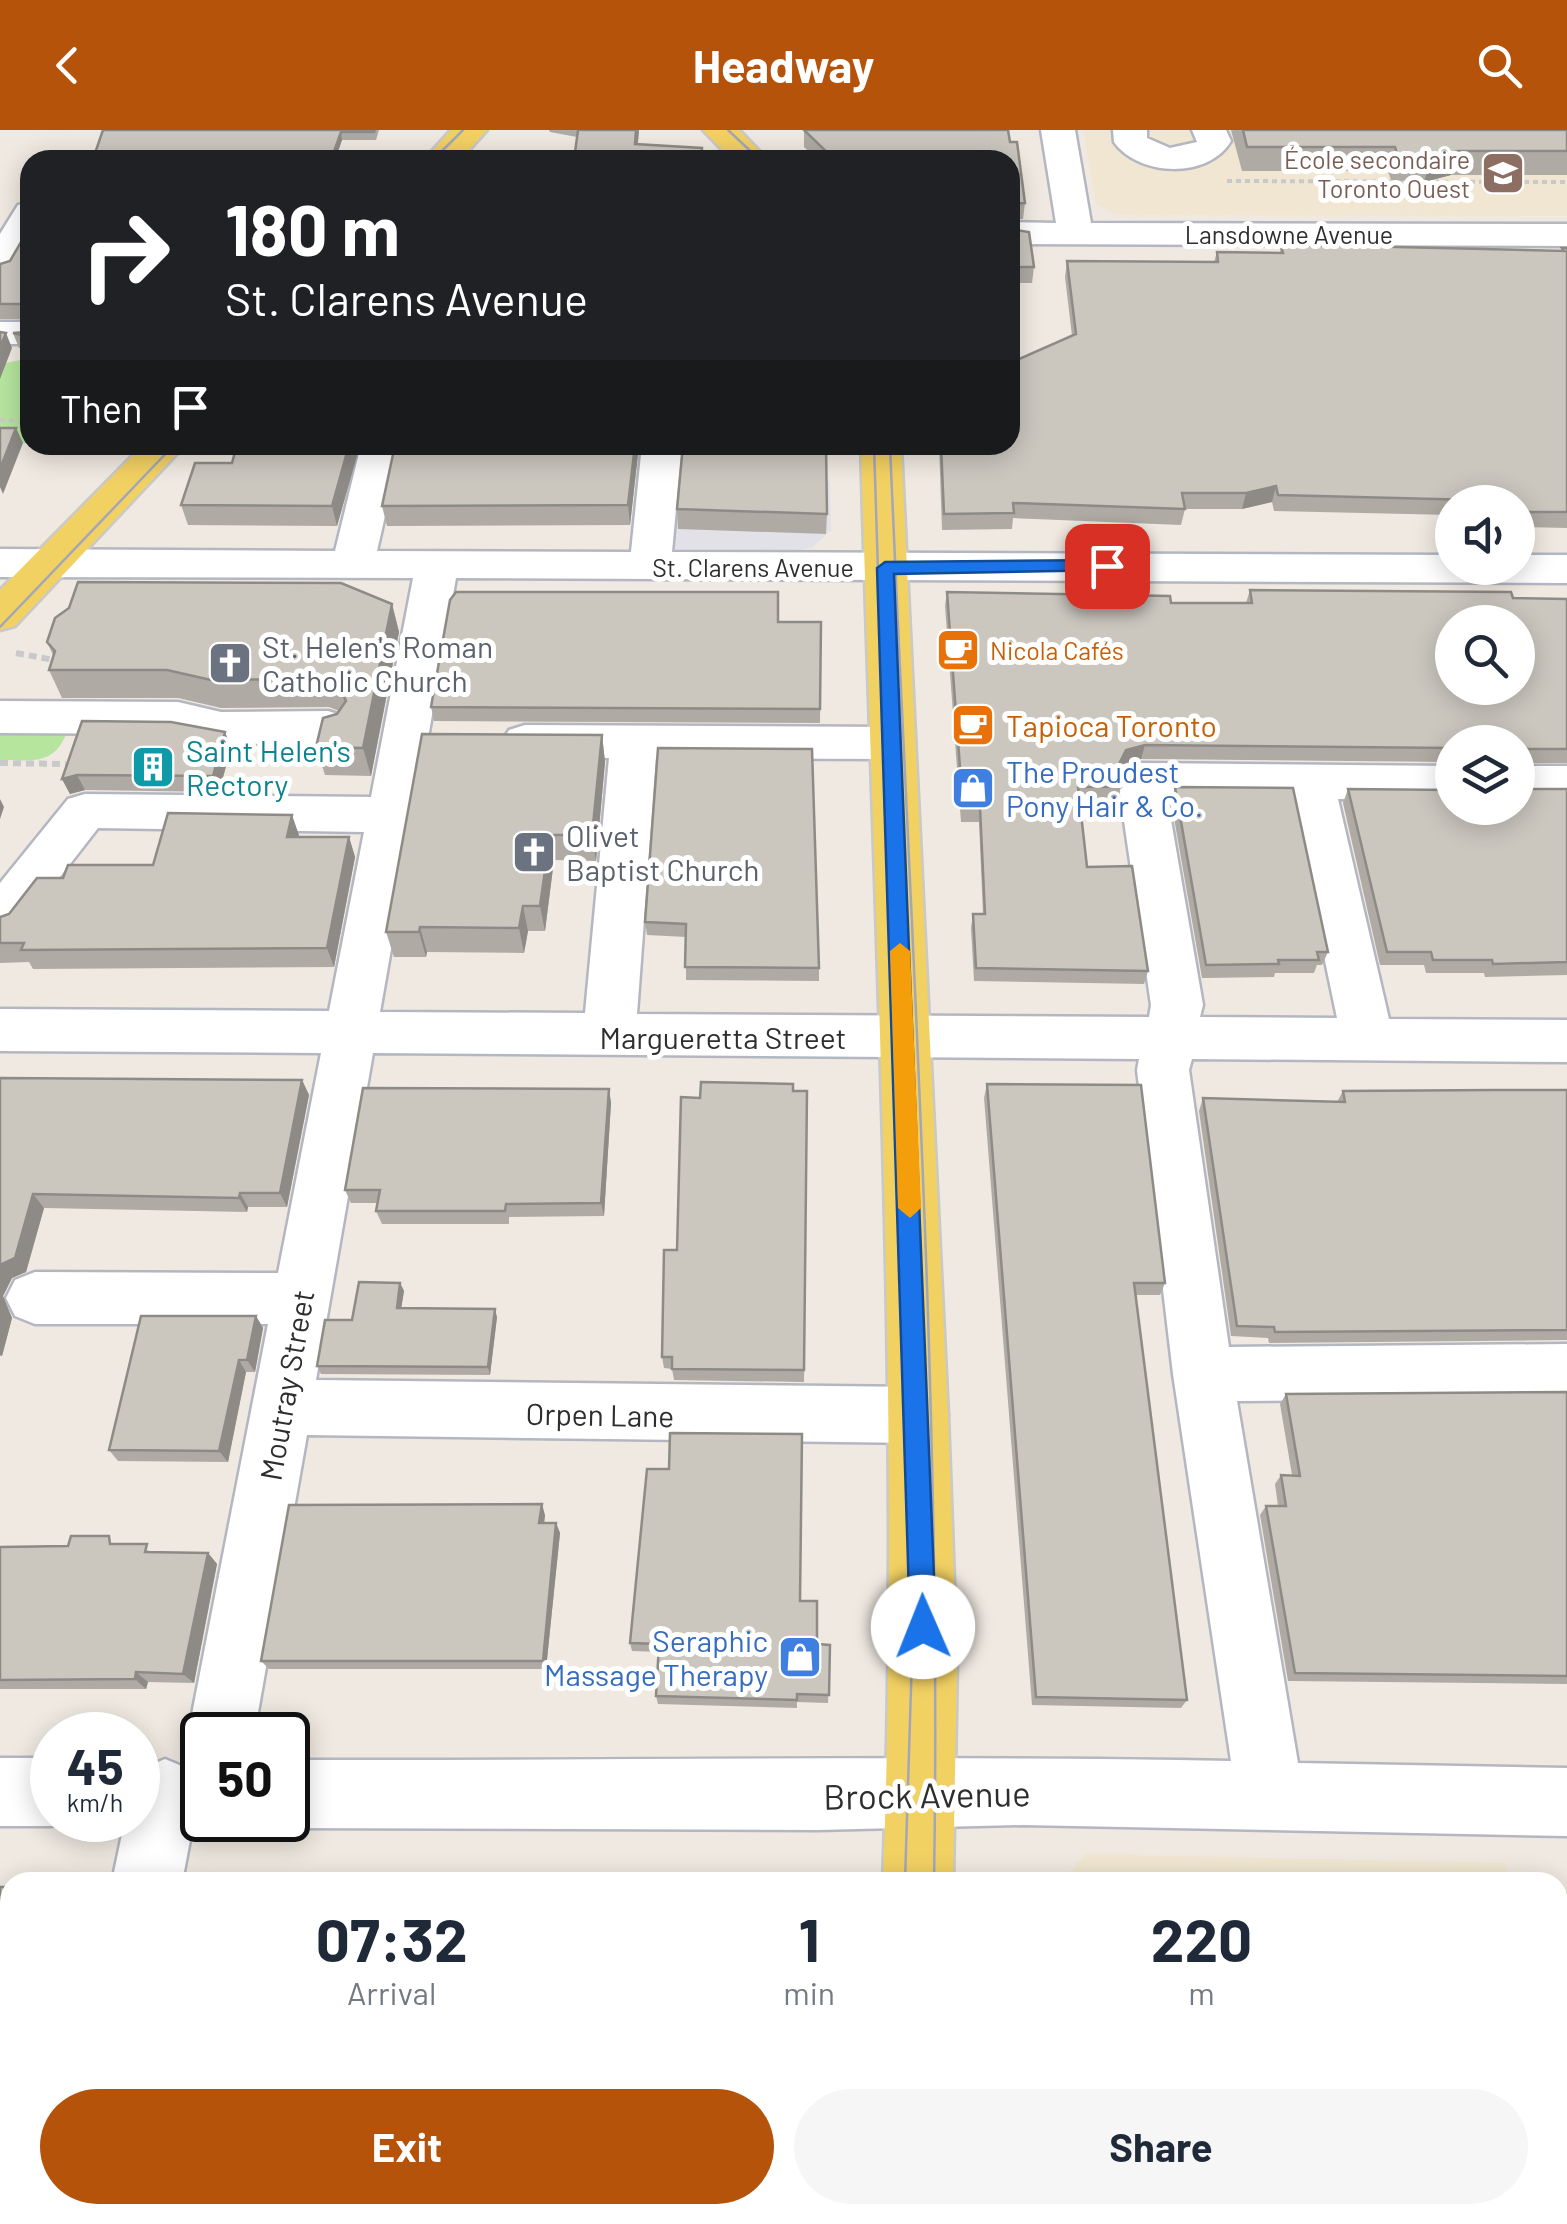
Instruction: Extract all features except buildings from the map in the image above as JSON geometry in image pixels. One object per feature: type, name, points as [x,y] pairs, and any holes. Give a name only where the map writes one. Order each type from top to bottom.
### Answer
[{"type":"main road","points":[[451,150],[470,130]]},
{"type":"main road","points":[[721,130],[742,150]]},
{"type":"main road","points":[[0,616],[155,455]]},
{"type":"main road","points":[[881,455],[918,1415],[924,1662],[918,1872]]},
{"type":"street","points":[[1058,130],[1075,233]]},
{"type":"street","points":[[1130,130],[1132,142],[1139,149],[1180,158],[1210,148],[1214,141],[1209,130]]},
{"type":"street","points":[[0,266],[20,229]]},
{"type":"street","name":"Lansdowne Avenue","points":[[1020,233],[1567,234]]},
{"type":"street","points":[[353,565],[380,455]]},
{"type":"street","points":[[650,567],[661,455]]},
{"type":"street","name":"St. Clarens Avenue","points":[[0,563],[1567,569]]},
{"type":"street","name":"Moutray Street","points":[[226,1712],[390,815],[441,742],[437,566]]},
{"type":"street","points":[[0,718],[178,718],[221,728],[328,727]]},
{"type":"street","points":[[251,814],[272,728]]},
{"type":"street","points":[[609,1036],[634,741]]},
{"type":"street","points":[[441,742],[892,742]]},
{"type":"street","points":[[1270,1797],[1203,1374],[1163,1070],[1177,1005],[1141,780],[1435,783]]},
{"type":"street","points":[[1311,782],[1368,1040]]},
{"type":"street","points":[[1535,783],[1567,783]]},
{"type":"street","points":[[0,918],[85,811],[390,815]]},
{"type":"street","name":"Margueretta Street","points":[[0,1030],[1567,1041]]},
{"type":"street","points":[[35,1298],[302,1299]]},
{"type":"street","points":[[1203,1374],[1567,1372]]},
{"type":"street","name":"Orpen Lane","points":[[282,1407],[918,1415]]},
{"type":"street","name":"Brock Avenue","points":[[310,1794],[1023,1791],[1567,1802]]},
{"type":"street","points":[[0,1792],[30,1792]]},
{"type":"street","points":[[149,1872],[168,1793]]},
{"type":"path","points":[[1242,173],[1245,181]]},
{"type":"path","points":[[1405,181],[1409,196]]},
{"type":"path","points":[[1218,182],[1567,182]]},
{"type":"path","points":[[55,657],[64,657]]},
{"type":"path","points":[[0,763],[66,764]]},
{"type":"shaded area","points":[[1083,130],[1567,130],[1567,216],[1116,215],[1096,204]]},
{"type":"shaded area","points":[[666,479],[830,481],[831,530],[813,547],[802,550],[662,550]]},
{"type":"shaded area","points":[[1085,1854],[1505,1863],[1507,1872],[1071,1872]]},
{"type":"green space","points":[[20,360],[20,443],[0,443],[0,370],[6,363]]},
{"type":"green space","points":[[0,724],[67,732],[49,756],[0,760]]},
{"type":"tram line","points":[[443,150],[463,130]]},
{"type":"tram line","points":[[728,130],[749,150]]},
{"type":"tram line","points":[[0,627],[164,455]]},
{"type":"tram line","points":[[874,455],[912,1656],[905,1872]]},
{"type":"tram line","points":[[890,455],[929,1343],[934,1872]]},
{"type":"slow traffic","points":[[900,951],[910,1208]]},
{"type":"place","name":"École secondaire Toronto Ouest","points":[[1503,173]]},
{"type":"place","name":"Nicola Cafés","points":[[958,650]]},
{"type":"place","name":"St. Helen's Roman Catholic Church","points":[[230,663]]},
{"type":"place","name":"Tapioca Toronto","points":[[973,725]]},
{"type":"place","name":"Saint Helen's Rectory","points":[[153,767]]},
{"type":"place","name":"The Proudest Pony Hair & Co.","points":[[973,788]]},
{"type":"place","name":"Olivet Baptist Church","points":[[534,852]]},
{"type":"place","name":"Seraphic Massage Therapy","points":[[800,1657]]},
{"type":"route","points":[[923,1627],[885,568],[1107,566]]}]
